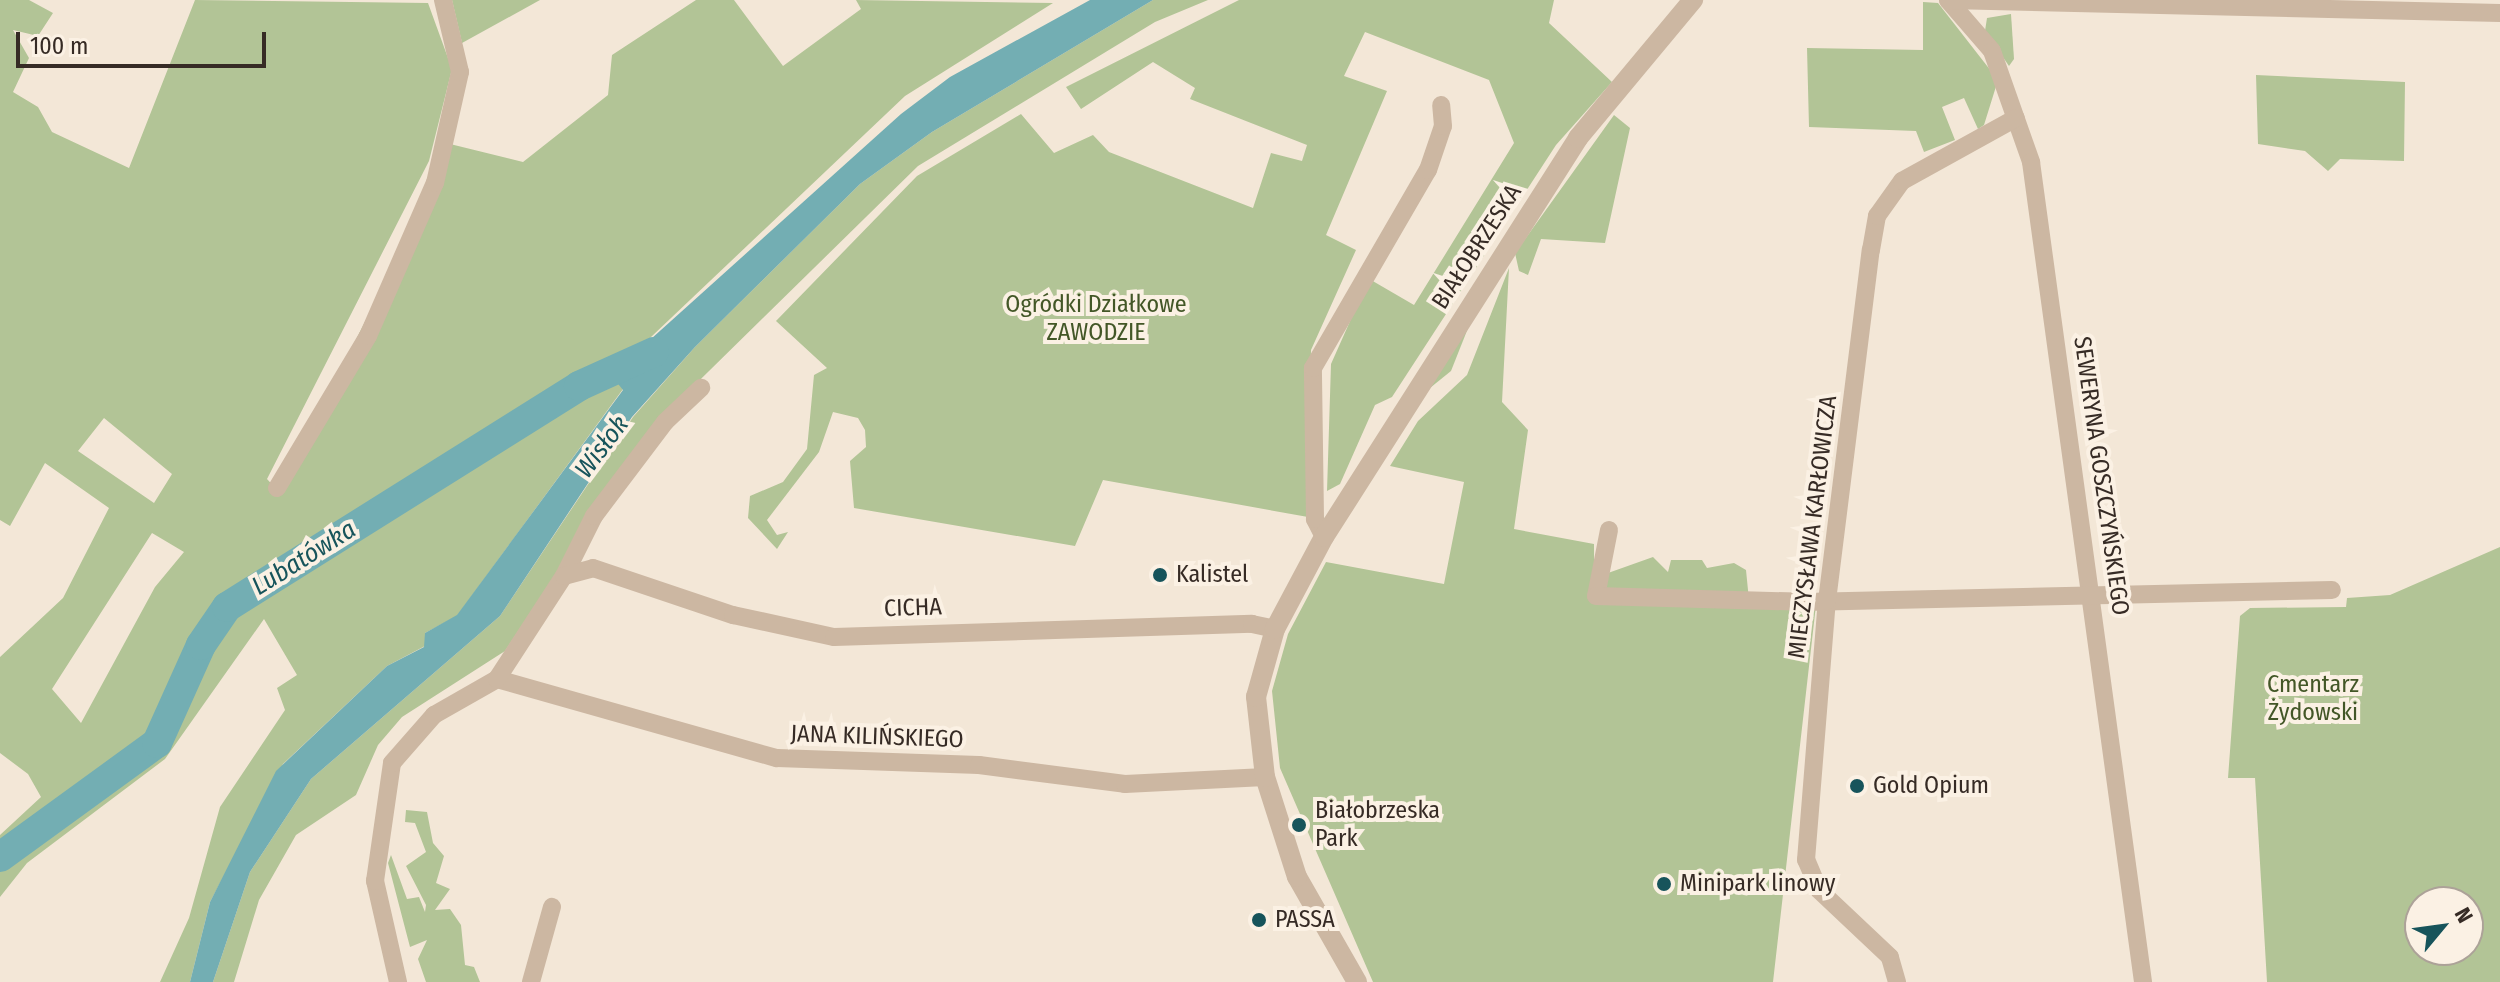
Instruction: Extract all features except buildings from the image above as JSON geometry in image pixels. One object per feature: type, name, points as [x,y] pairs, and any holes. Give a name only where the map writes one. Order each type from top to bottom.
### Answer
[{"type":"street","points":[[277,488],[368,336],[435,183],[460,72],[443,0]]},
{"type":"street","name":"BIAŁOBRZESKA","points":[[1357,982],[1297,877],[1265,777],[1256,697],[1275,629],[1324,537],[1578,138],[1693,0]]},
{"type":"street","points":[[1948,0],[2500,13]]},
{"type":"street","name":"SEWERYNA GOSZCZYŃSKIEGO","points":[[1948,0],[1992,51],[2031,162],[2094,596],[2143,982]]},
{"type":"street","points":[[1324,537],[1315,519],[1313,368],[1428,170],[1443,126],[1441,105]]},
{"type":"street","name":"MIECZYSŁAWA KARŁOWICZA","points":[[1897,982],[1890,957],[1819,890],[1806,860],[1827,601],[1877,216],[1924,165],[2016,118]]},
{"type":"street","points":[[398,982],[375,881],[392,763],[434,715],[497,679],[564,576],[594,516],[665,422],[701,388]]},
{"type":"street","points":[[1609,530],[1596,596],[1827,601],[2332,590]]},
{"type":"street","name":"CICHA","points":[[564,576],[593,568],[733,615],[834,637],[1252,624],[1275,629]]},
{"type":"street","name":"JANA KILIŃSKIEGO","points":[[497,679],[777,758],[979,765],[1125,784],[1265,777]]},
{"type":"street","points":[[531,982],[552,907]]},
{"type":"street","name":"BIAŁOBRZESKA","points":[[1332,943],[1344,982]]},
{"type":"green space","points":[[0,0],[29,0],[53,13],[38,36],[13,30],[29,58],[13,92],[38,107],[52,132],[129,168],[195,0],[428,3],[452,69],[429,161],[267,479],[279,492],[435,183],[446,143],[523,162],[608,95],[612,55],[696,0],[734,0],[783,66],[861,9],[856,0],[1053,3],[905,96],[612,374],[623,389],[457,616],[425,633],[425,646],[387,666],[283,764],[210,902],[190,982],[160,982],[189,918],[220,807],[285,710],[277,688],[297,675],[264,619],[165,759],[27,863],[0,897],[0,835],[41,797],[28,774],[0,753],[0,657],[63,598],[109,508],[45,463],[10,526],[0,520]],"holes":[[[104,418],[172,474],[154,503],[78,451]],[[152,533],[184,552],[155,587],[81,723],[52,689]]]},
{"type":"green space","points":[[452,0],[540,0],[462,43]]},
{"type":"green space","points":[[1153,0],[1208,0],[1155,22],[918,166],[654,425],[505,651],[402,717],[378,745],[356,795],[296,835],[259,900],[234,982],[213,982],[250,872],[311,779],[500,616],[633,417],[695,347],[860,184],[932,132]]},
{"type":"green space","name":"Ogródki Działkowe ZAWODZIE","points":[[1239,0],[1554,0],[1549,23],[1612,82],[1556,145],[1392,397],[1375,405],[1340,484],[1327,491],[1331,364],[1355,310],[1371,280],[1414,305],[1514,143],[1489,80],[1365,32],[1344,76],[1387,91],[1326,235],[1356,250],[1311,350],[1308,517],[1103,480],[1075,546],[854,508],[850,461],[866,447],[865,430],[858,418],[833,412],[819,452],[767,520],[777,535],[788,532],[777,549],[748,518],[750,496],[783,482],[807,449],[814,375],[827,368],[776,321],[917,176],[1021,114],[1054,153],[1093,135],[1109,152],[1253,208],[1271,153],[1302,161],[1307,145],[1190,99],[1195,88],[1153,62],[1081,109],[1066,87]]},
{"type":"green space","points":[[1923,2],[1938,3],[1998,80],[1984,125],[1978,129],[1964,98],[1942,107],[1955,140],[1924,152],[1916,131],[1809,127],[1807,48],[1923,50]]},
{"type":"green space","points":[[2011,14],[2014,59],[2009,66],[1985,31],[1987,18]]},
{"type":"green space","points":[[2256,75],[2405,82],[2404,161],[2340,159],[2328,171],[2305,151],[2258,144]]},
{"type":"green space","points":[[1614,115],[1630,128],[1605,243],[1541,239],[1528,275],[1519,271],[1515,253]]},
{"type":"green space","points":[[1509,268],[1502,402],[1528,430],[1514,529],[1594,544],[1594,578],[1653,557],[1668,572],[1671,560],[1702,560],[1707,568],[1734,563],[1746,570],[1749,600],[1816,605],[1773,982],[1373,982],[1280,768],[1272,691],[1288,634],[1326,562],[1444,584],[1464,482],[1390,466],[1418,421],[1467,375]]},
{"type":"green space","points":[[1472,318],[1451,371],[1425,392]]},
{"type":"green space","name":"Cmentarz Żydowski","points":[[2500,547],[2500,982],[2267,982],[2255,778],[2228,778],[2240,616],[2250,608],[2346,607],[2347,598],[2390,595]]},
{"type":"green space","points":[[406,810],[427,812],[433,843],[444,856],[436,883],[450,889],[435,910],[450,909],[461,925],[465,965],[474,967],[480,982],[426,982],[418,959],[427,940],[410,947],[388,863],[391,855],[407,899],[419,897],[425,912],[426,905],[406,866],[426,852],[415,823],[405,822]]},
{"type":"water","name":"Wisłok","points":[[1090,0],[1153,0],[932,132],[860,184],[695,347],[632,417],[500,616],[311,779],[250,872],[213,982],[190,982],[210,902],[276,771],[387,666],[424,647],[425,633],[457,615],[623,390],[611,375],[901,114],[950,77]]},
{"type":"waterway","name":"Lubatówka","points":[[0,857],[157,743],[201,645],[227,607],[579,386],[654,352]]},
{"type":"place","name":"Kalistel","points":[[1160,575]]},
{"type":"place","name":"Gold Opium","points":[[1857,786]]},
{"type":"place","name":"Białobrzeska Park","points":[[1299,825]]},
{"type":"place","name":"Minipark linowy","points":[[1664,884]]},
{"type":"place","name":"PASSA","points":[[1259,920]]}]
